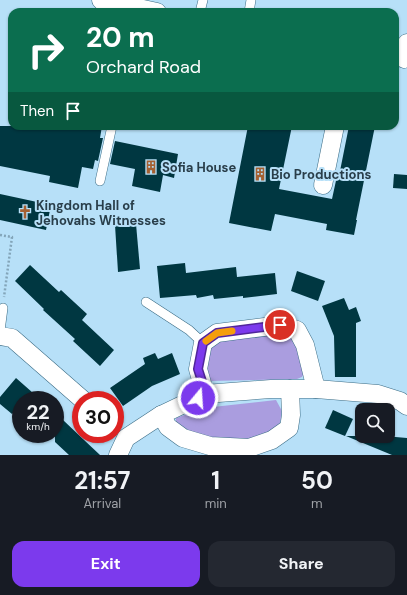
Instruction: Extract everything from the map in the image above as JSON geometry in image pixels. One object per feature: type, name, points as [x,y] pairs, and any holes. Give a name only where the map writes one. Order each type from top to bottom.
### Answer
[{"type":"street","points":[[101,0],[144,8]]},
{"type":"street","points":[[323,185],[334,130]]},
{"type":"street","points":[[206,394],[198,369],[203,343],[217,333],[280,325],[297,330],[305,345],[316,389]]},
{"type":"street","points":[[0,336],[12,338],[73,391]]},
{"type":"street","points":[[161,415],[168,427],[183,438],[210,446],[249,448],[272,440],[289,428],[291,416],[290,389]]},
{"type":"street","points":[[124,431],[206,394],[316,389],[378,394],[400,401],[407,406]]},
{"type":"street","points":[[118,455],[119,443]]},
{"type":"lane","points":[[100,181],[111,130]]},
{"type":"lane","points":[[146,302],[190,330],[203,343]]},
{"type":"lane","points":[[0,331],[3,308]]},
{"type":"path","points":[[0,235],[12,237],[3,308]]},
{"type":"shaded area","points":[[282,333],[293,336],[305,371],[302,377],[297,379],[209,381],[205,357],[210,347],[221,340]]},
{"type":"shaded area","points":[[276,400],[282,411],[280,423],[270,436],[248,442],[208,441],[182,430],[176,424],[176,418],[204,408]]},
{"type":"building","points":[[0,126],[8,126],[8,130],[101,130],[100,138],[103,138],[98,161],[95,160],[93,169],[82,167],[78,188],[49,182],[50,176],[0,166]]},
{"type":"building","points":[[247,130],[291,130],[279,189],[332,199],[337,176],[339,176],[348,130],[374,130],[354,235],[326,230],[327,224],[275,214],[271,231],[229,223]]},
{"type":"building","name":"Sofia House","points":[[115,141],[178,154],[174,178],[163,175],[160,192],[132,186],[135,169],[110,164]]},
{"type":"building","points":[[394,174],[407,175],[407,189],[393,188]]},
{"type":"building","name":"Kingdom Hall of Jehovahs Witnesses","points":[[0,194],[51,205],[46,230],[0,220]]},
{"type":"building","points":[[136,224],[140,269],[118,272],[115,225]]},
{"type":"building","points":[[185,263],[186,273],[236,267],[237,277],[275,273],[277,294],[243,298],[243,296],[214,299],[213,295],[197,298],[196,295],[160,298],[157,266]]},
{"type":"building","points":[[30,265],[59,292],[61,290],[87,314],[82,320],[114,350],[100,366],[73,341],[75,339],[43,310],[44,309],[15,281]]},
{"type":"building","points":[[297,271],[325,281],[318,301],[291,291]]},
{"type":"building","points":[[344,298],[349,310],[356,307],[361,321],[356,323],[356,377],[335,377],[334,336],[322,306]]},
{"type":"building","points":[[155,353],[158,359],[172,353],[180,374],[152,386],[124,405],[124,391],[112,391],[110,388],[145,364],[143,358]]},
{"type":"building","points":[[16,378],[31,391],[12,391],[12,414],[0,404],[0,397]]},
{"type":"building","points":[[333,410],[353,419],[345,436],[325,428]]},
{"type":"building","points":[[64,421],[72,429],[72,443],[87,443],[100,455],[69,455],[56,443],[64,443]]},
{"type":"building","points":[[346,436],[355,436],[355,440]]},
{"type":"building","points":[[395,437],[407,438],[407,455],[392,455],[363,443],[395,443]]},
{"type":"slow traffic","points":[[206,341],[217,333],[232,331]]},
{"type":"place","name":"Sofia House","points":[[151,167]]},
{"type":"place","name":"Bio Productions","points":[[260,174]]},
{"type":"place","name":"Kingdom Hall of Jehovahs Witnesses","points":[[25,212]]},
{"type":"route","points":[[198,398],[206,394],[198,369],[203,343],[217,333],[280,325]]}]
